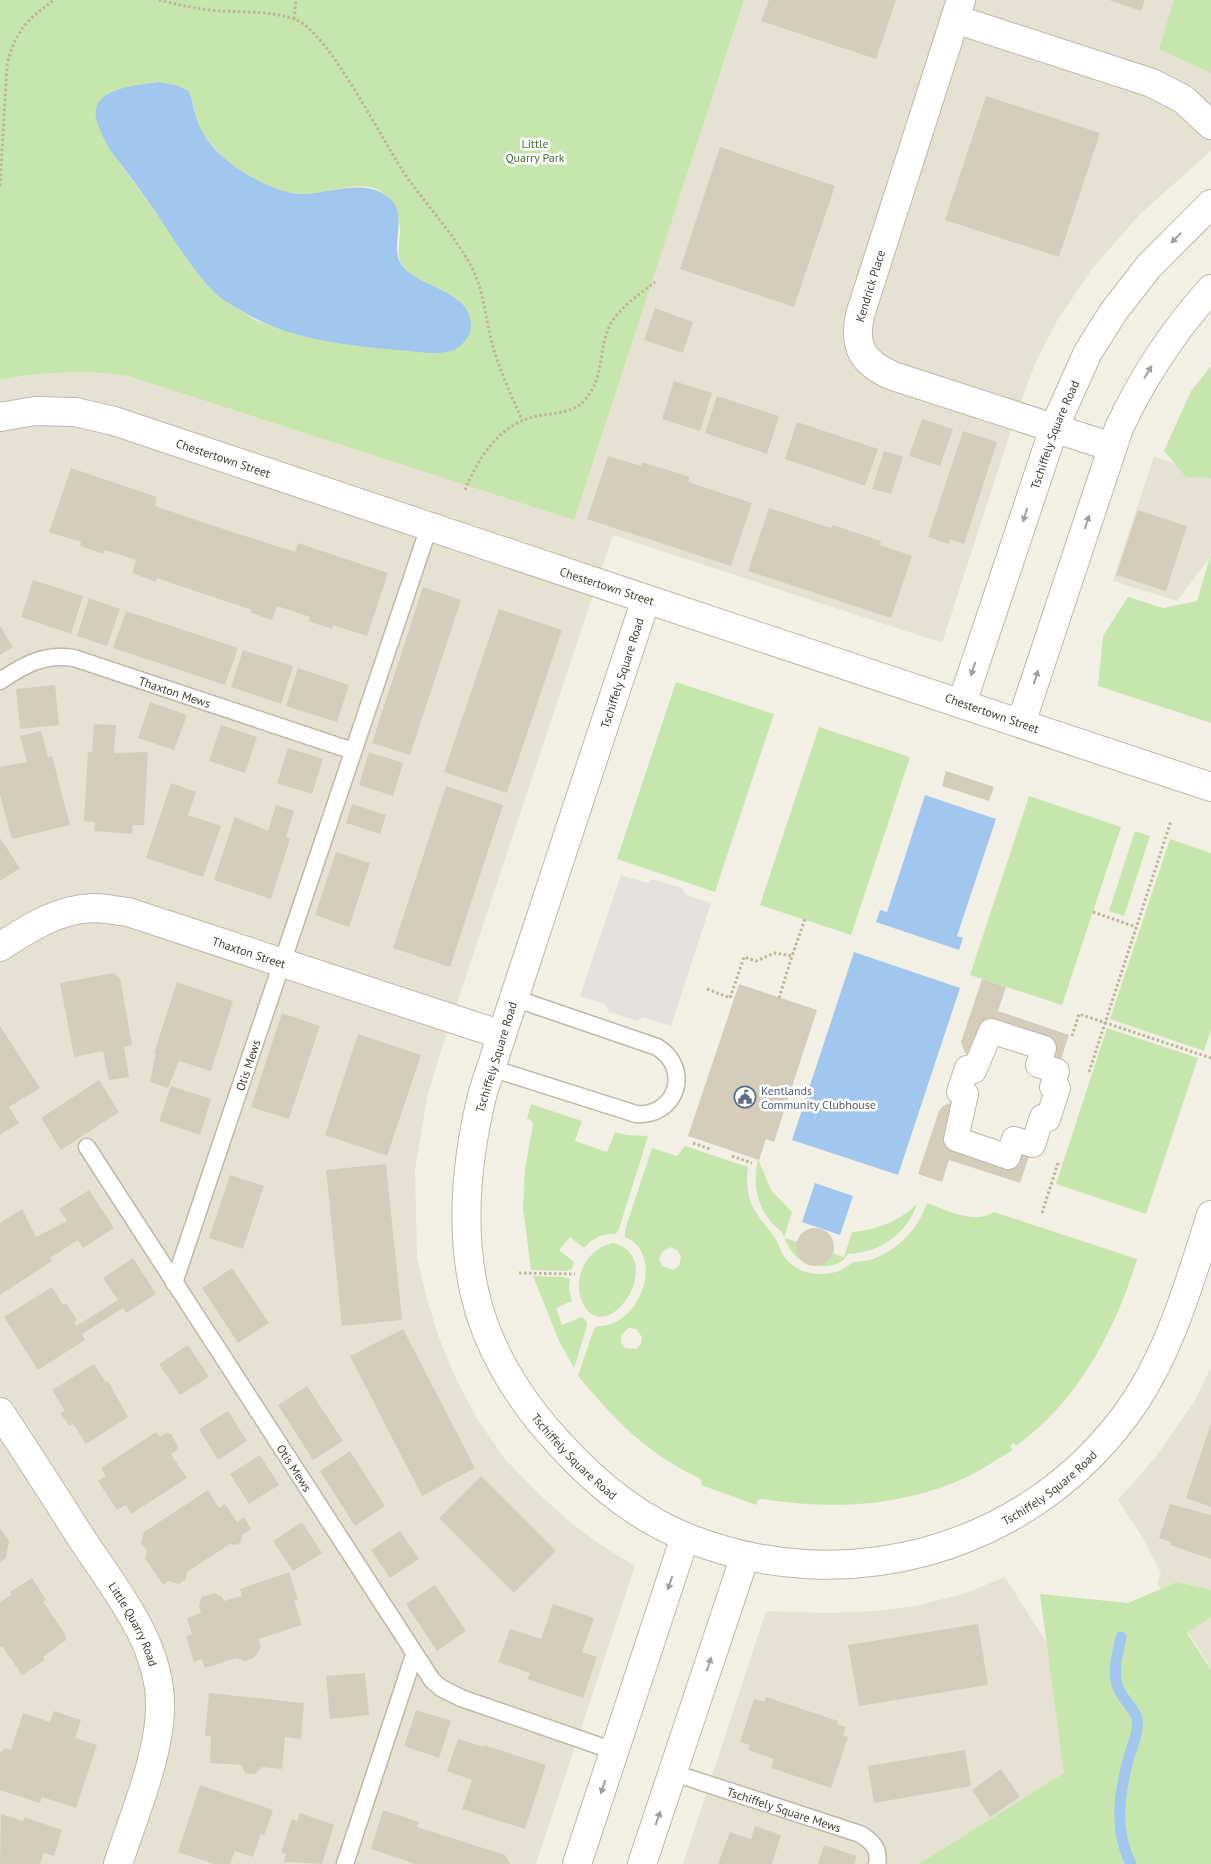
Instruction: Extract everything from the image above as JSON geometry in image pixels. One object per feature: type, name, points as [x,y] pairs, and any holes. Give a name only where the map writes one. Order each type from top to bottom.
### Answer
[{"type":"street","name":"Kendrick Place","points":[[1112,447],[893,376],[875,368],[867,360],[858,343],[860,315],[958,9],[1152,83],[1183,99],[1211,124]]},
{"type":"street","name":"Tschiffely Square Road","points":[[962,703],[1054,428],[1088,352],[1114,311],[1149,266],[1211,204]]},
{"type":"street","points":[[1021,723],[1112,447],[1135,395],[1154,362],[1186,316],[1211,289]]},
{"type":"street","name":"Chestertown Street","points":[[0,417],[35,412],[75,412],[114,421],[1211,787]]},
{"type":"street","name":"Tschiffely Square Road","points":[[646,599],[490,1068],[477,1117],[466,1196],[468,1243],[474,1290],[489,1336],[518,1392],[537,1419],[585,1472],[620,1499],[656,1522],[685,1537],[745,1556],[827,1565],[864,1564],[904,1558],[942,1548],[980,1532],[1033,1502],[1075,1470],[1125,1416],[1157,1363],[1204,1261],[1211,1215]]},
{"type":"street","name":"Thaxton Street","points":[[0,946],[31,927],[60,914],[93,908],[128,912],[502,1035]]},
{"type":"street","points":[[991,1031],[1044,1048],[1038,1065],[1057,1071],[1052,1086],[1058,1088],[1048,1119],[1042,1117],[1033,1145],[1014,1139],[1008,1157],[956,1139],[966,1094],[959,1092],[964,1076],[967,1068],[974,1071],[991,1031]]},
{"type":"street","name":"Little Quarry Road","points":[[0,1412],[123,1603],[151,1656],[160,1706],[158,1730],[146,1776],[118,1864]]},
{"type":"street","points":[[577,1864],[685,1537]]},
{"type":"street","points":[[642,1864],[745,1556]]},
{"type":"lane","points":[[282,962],[429,527]]},
{"type":"lane","name":"Thaxton Mews","points":[[0,681],[20,667],[44,658],[59,656],[74,658],[353,752]]},
{"type":"lane","name":"Otis Mews","points":[[174,1283],[282,962]]},
{"type":"lane","points":[[490,1068],[636,1114],[649,1114],[661,1109],[670,1100],[675,1091],[677,1080],[673,1062],[657,1047],[514,998]]},
{"type":"lane","name":"Otis Mews","points":[[87,1148],[432,1680],[441,1688],[461,1698],[614,1751]]},
{"type":"lane","points":[[345,1864],[414,1655]]},
{"type":"lane","name":"Tschiffely Square Mews","points":[[674,1772],[860,1834],[876,1847],[877,1864]]},
{"type":"path","points":[[0,186],[7,65],[11,46],[17,34],[34,15],[54,0]]},
{"type":"path","points":[[159,0],[196,9],[268,14],[294,19],[309,27],[320,39],[361,100],[404,173],[471,267],[482,295],[492,343],[505,382],[522,420]]},
{"type":"path","points":[[294,19],[296,0]]},
{"type":"path","points":[[465,490],[473,470],[488,448],[522,420],[556,414],[582,403],[592,391],[602,366],[609,328],[615,316],[655,282]]},
{"type":"path","points":[[1088,1075],[1171,822]]},
{"type":"path","points":[[1093,912],[1136,927]]},
{"type":"path","points":[[779,998],[805,920]]},
{"type":"path","points":[[706,990],[730,998],[744,957],[756,961],[775,954],[792,956]]},
{"type":"path","points":[[1105,1023],[1211,1058]]},
{"type":"path","points":[[693,1143],[710,1149]]},
{"type":"path","points":[[732,1156],[752,1163]]},
{"type":"path","points":[[1042,1213],[1059,1161]]},
{"type":"path","points":[[519,1273],[575,1274]]},
{"type":"shaded area","points":[[744,0],[1211,0],[1211,151],[1140,214],[1092,269],[1057,321],[1035,364],[1016,415],[942,643],[613,535],[439,1057],[427,1098],[415,1170],[417,1257],[426,1296],[439,1338],[456,1379],[478,1420],[504,1458],[540,1495],[570,1522],[601,1545],[635,1566],[536,1864],[0,1864],[0,380],[59,371],[97,371],[128,376],[573,519]]},
{"type":"shaded area","points":[[1154,456],[1211,477],[1211,552],[1208,560],[1177,601],[1113,581]]},
{"type":"shaded area","points":[[621,875],[647,883],[652,879],[682,888],[686,895],[711,903],[671,1026],[642,1017],[638,1021],[609,1012],[605,1004],[580,996]]},
{"type":"shaded area","points":[[1211,1367],[1211,1668],[1157,1583],[1161,1573],[1141,1535],[1118,1500],[1155,1458],[1194,1402]]},
{"type":"shaded area","points":[[1005,1577],[1108,1740],[1109,1864],[683,1864],[766,1611],[827,1613],[876,1611],[915,1606],[963,1594]]},
{"type":"green space","name":"Little Quarry Park","points":[[0,0],[744,0],[574,520],[128,376],[64,372],[0,380]],"holes":[[[193,102],[200,128],[213,146],[235,167],[262,183],[290,193],[304,194],[357,186],[374,188],[390,198],[400,228],[399,258],[404,268],[419,280],[456,298],[468,314],[471,326],[357,346],[305,337],[255,320],[216,294],[110,150]]]},
{"type":"green space","points":[[1174,0],[1211,0],[1211,73],[1159,49]]},
{"type":"green space","points":[[1211,366],[1211,478],[1186,477],[1164,451],[1191,391]]},
{"type":"green space","points":[[1211,553],[1211,723],[1098,686],[1103,636],[1128,597],[1163,608],[1197,601]]},
{"type":"green space","points":[[676,682],[774,714],[715,892],[617,859]]},
{"type":"green space","points":[[819,727],[910,757],[851,935],[760,905]]},
{"type":"green space","points":[[1029,796],[1121,827],[1062,1005],[970,975]]},
{"type":"green space","points":[[1135,831],[1150,836],[1124,916],[1109,911]]},
{"type":"green space","points":[[1170,839],[1211,853],[1211,1029],[1204,1051],[1110,1019]]},
{"type":"green space","points":[[1107,1028],[1198,1058],[1146,1214],[1056,1184]]},
{"type":"green space","points":[[531,1104],[582,1121],[575,1141],[607,1152],[615,1132],[627,1135],[648,1136],[616,1234],[598,1237],[584,1248],[570,1237],[559,1250],[574,1262],[572,1269],[567,1271],[531,1270],[523,1208],[525,1169],[533,1124],[531,1120],[527,1119]]},
{"type":"green space","points":[[685,1146],[748,1167],[748,1189],[752,1205],[776,1239],[786,1259],[805,1272],[823,1274],[835,1272],[852,1263],[873,1259],[891,1250],[913,1230],[927,1203],[969,1217],[986,1216],[994,1212],[1137,1259],[1116,1315],[1091,1364],[1058,1408],[1016,1446],[1014,1443],[1010,1446],[1013,1450],[967,1477],[917,1495],[892,1500],[840,1505],[762,1499],[758,1500],[756,1505],[701,1485],[702,1481],[699,1478],[663,1458],[632,1434],[578,1376],[594,1329],[597,1326],[613,1323],[626,1315],[636,1303],[643,1289],[646,1273],[644,1258],[637,1246],[625,1237],[625,1230],[652,1148],[677,1156]],"holes":[[[671,1247],[677,1250],[681,1256],[679,1266],[673,1270],[662,1266],[659,1259],[662,1252]],[[629,1328],[636,1329],[642,1337],[641,1344],[636,1349],[625,1348],[621,1342],[621,1335]]]},
{"type":"green space","points":[[758,1159],[771,1190],[792,1212],[784,1237],[766,1215],[759,1200],[756,1184]]},
{"type":"green space","points":[[917,1204],[912,1215],[899,1233],[881,1246],[859,1253],[848,1254],[842,1261],[835,1264],[817,1266],[830,1260],[832,1253],[844,1257],[852,1232],[887,1224]]},
{"type":"green space","points":[[784,1238],[798,1242],[796,1249],[802,1261],[792,1252]]},
{"type":"green space","points":[[613,1243],[629,1251],[635,1264],[635,1280],[629,1295],[619,1308],[608,1315],[596,1316],[585,1307],[579,1287],[580,1277],[588,1259],[603,1246]]},
{"type":"green space","points":[[533,1276],[564,1277],[570,1279],[569,1290],[572,1301],[556,1308],[562,1325],[582,1317],[587,1322],[574,1368],[559,1341]]},
{"type":"green space","points":[[1177,1582],[1211,1590],[1211,1617],[1187,1633],[1211,1670],[1211,1864],[919,1864],[1064,1773],[1040,1594],[1128,1603]]},
{"type":"water","points":[[159,82],[175,85],[189,91],[198,123],[211,144],[234,166],[263,183],[293,193],[306,194],[359,188],[379,192],[388,197],[398,211],[397,247],[401,264],[419,279],[453,296],[462,304],[469,313],[471,325],[469,334],[464,342],[453,350],[429,353],[330,342],[281,330],[259,320],[217,295],[191,265],[110,150],[98,125],[96,113],[98,103],[105,96],[125,88]]},
{"type":"water","points":[[925,795],[996,819],[957,936],[963,938],[959,950],[876,922],[880,910],[887,912]]},
{"type":"water","points":[[854,952],[960,988],[898,1175],[792,1140]]},
{"type":"water","points":[[815,1183],[853,1196],[840,1235],[802,1222]]},
{"type":"building","points":[[769,0],[896,0],[876,59],[761,21]]},
{"type":"building","points":[[1109,0],[1145,0],[1141,11]]},
{"type":"building","points":[[986,96],[1100,133],[1059,257],[945,220]]},
{"type":"building","points":[[720,147],[835,186],[794,307],[680,269]]},
{"type":"building","points":[[655,308],[693,322],[683,353],[644,340]]},
{"type":"building","points":[[674,381],[712,393],[700,431],[662,419]]},
{"type":"building","points":[[717,396],[779,416],[767,454],[705,433]]},
{"type":"building","points":[[922,419],[953,429],[940,466],[909,456]]},
{"type":"building","points":[[797,422],[878,449],[865,486],[785,459]]},
{"type":"building","points":[[963,431],[997,442],[964,544],[950,539],[949,544],[928,537]]},
{"type":"building","points":[[884,451],[903,457],[891,494],[872,489]]},
{"type":"building","points":[[608,456],[641,466],[642,462],[690,477],[688,482],[752,503],[731,566],[587,519]]},
{"type":"building","points":[[71,468],[157,497],[155,506],[211,525],[295,552],[298,543],[388,573],[367,636],[333,625],[332,629],[308,621],[310,617],[277,606],[272,620],[251,613],[252,610],[157,578],[156,582],[132,573],[136,560],[105,550],[103,554],[80,546],[81,542],[49,532]]},
{"type":"building","points":[[769,508],[831,528],[833,525],[881,541],[880,545],[912,556],[891,618],[748,571]]},
{"type":"building","points":[[1138,510],[1187,526],[1166,591],[1116,575]]},
{"type":"building","points":[[33,580],[83,596],[71,634],[21,617]]},
{"type":"building","points":[[423,587],[461,600],[410,755],[372,743]]},
{"type":"building","points":[[89,598],[120,609],[107,646],[77,636]]},
{"type":"building","points":[[499,609],[562,630],[507,793],[444,772]]},
{"type":"building","points":[[126,611],[238,648],[225,685],[113,648]]},
{"type":"building","points":[[0,626],[13,647],[0,655]]},
{"type":"building","points":[[243,650],[293,666],[281,704],[231,687]]},
{"type":"building","points":[[298,668],[349,685],[337,722],[286,706]]},
{"type":"building","points":[[55,685],[59,725],[20,729],[16,689]]},
{"type":"building","points":[[150,702],[187,715],[174,750],[138,738]]},
{"type":"building","points":[[94,724],[116,725],[114,753],[148,752],[144,825],[133,825],[132,834],[94,831],[95,822],[84,821],[88,752],[92,752]]},
{"type":"building","points":[[221,725],[257,737],[245,773],[209,761]]},
{"type":"building","points":[[41,731],[48,757],[52,756],[70,825],[12,839],[0,795],[0,767],[27,762],[20,736]]},
{"type":"building","points":[[288,748],[323,759],[312,794],[277,783]]},
{"type":"building","points":[[369,752],[403,763],[393,796],[359,785]]},
{"type":"building","points":[[946,771],[994,787],[989,801],[942,786]]},
{"type":"building","points":[[171,783],[196,792],[188,815],[221,826],[203,877],[146,858]]},
{"type":"building","points":[[446,786],[503,805],[450,967],[393,948]]},
{"type":"building","points":[[352,804],[386,815],[380,834],[346,823]]},
{"type":"building","points":[[276,805],[294,811],[286,837],[290,839],[271,899],[214,880],[235,817],[268,831]]},
{"type":"building","points":[[0,838],[20,868],[0,881]]},
{"type":"building","points":[[336,852],[370,863],[349,927],[315,915]]},
{"type":"building","points":[[113,973],[120,978],[132,1045],[124,1047],[129,1077],[109,1080],[103,1051],[74,1057],[60,983]]},
{"type":"building","points":[[982,979],[1006,987],[998,1011],[1069,1035],[1057,1071],[1044,1048],[1010,1037],[970,1056],[965,1053],[961,1042]]},
{"type":"building","points":[[177,982],[233,1001],[211,1071],[179,1061],[168,1088],[150,1082],[156,1053],[154,1053]]},
{"type":"building","name":"Kentlands Community Clubhouse","points":[[739,984],[817,1010],[774,1142],[766,1139],[759,1160],[688,1136]]},
{"type":"building","points":[[282,1013],[320,1026],[289,1119],[251,1107]]},
{"type":"building","points":[[0,1026],[40,1088],[9,1107],[19,1123],[0,1135]]},
{"type":"building","points":[[358,1034],[421,1055],[387,1156],[325,1135]]},
{"type":"building","points":[[99,1080],[119,1112],[61,1150],[41,1118]]},
{"type":"building","points":[[171,1086],[211,1099],[200,1135],[159,1121]]},
{"type":"building","points":[[950,1103],[954,1104],[956,1139],[1033,1145],[1020,1183],[949,1160],[942,1182],[918,1174],[939,1111],[943,1106]]},
{"type":"building","points":[[386,1164],[402,1320],[342,1326],[326,1170]]},
{"type":"building","points":[[230,1175],[264,1186],[243,1249],[209,1238]]},
{"type":"building","points":[[89,1190],[114,1228],[83,1248],[78,1240],[50,1258],[52,1261],[0,1295],[0,1223],[22,1209],[36,1237],[67,1221],[59,1209]]},
{"type":"building","points":[[815,1228],[828,1234],[834,1247],[828,1260],[815,1266],[802,1260],[796,1247],[802,1234]]},
{"type":"building","points":[[133,1258],[156,1294],[126,1313],[123,1308],[82,1334],[85,1340],[38,1370],[4,1317],[52,1287],[63,1305],[66,1303],[77,1320],[74,1322],[76,1326],[118,1300],[103,1278]]},
{"type":"building","points":[[232,1268],[269,1323],[238,1343],[202,1288]]},
{"type":"building","points":[[403,1329],[475,1468],[422,1496],[350,1356]]},
{"type":"building","points":[[188,1345],[209,1377],[180,1395],[159,1364]]},
{"type":"building","points":[[94,1364],[106,1383],[108,1381],[128,1417],[86,1444],[73,1424],[69,1426],[60,1413],[65,1411],[52,1390]]},
{"type":"building","points":[[307,1386],[343,1441],[313,1460],[278,1405]]},
{"type":"building","points":[[228,1411],[247,1441],[218,1460],[199,1429]]},
{"type":"building","points":[[1211,1423],[1211,1507],[1186,1498]]},
{"type":"building","points":[[156,1432],[160,1437],[166,1433],[171,1434],[178,1446],[177,1450],[171,1454],[187,1478],[131,1514],[126,1505],[117,1510],[98,1481],[106,1476],[101,1468]]},
{"type":"building","points":[[350,1451],[385,1506],[355,1526],[320,1471]]},
{"type":"building","points":[[260,1455],[279,1485],[249,1504],[230,1474]]},
{"type":"building","points":[[481,1476],[556,1551],[514,1593],[439,1518]]},
{"type":"building","points":[[208,1490],[219,1508],[225,1504],[237,1522],[244,1517],[251,1529],[242,1535],[241,1542],[236,1545],[230,1544],[187,1572],[186,1579],[179,1584],[168,1581],[163,1585],[145,1558],[147,1551],[141,1543],[144,1532]]},
{"type":"building","points":[[1170,1504],[1211,1515],[1211,1559],[1170,1545],[1171,1542],[1159,1538]]},
{"type":"building","points":[[302,1522],[322,1553],[293,1571],[273,1541]]},
{"type":"building","points":[[0,1528],[9,1541],[6,1558],[0,1562]]},
{"type":"building","points":[[400,1531],[419,1559],[390,1578],[371,1550]]},
{"type":"building","points":[[289,1572],[298,1599],[294,1601],[302,1625],[259,1639],[261,1647],[254,1658],[245,1661],[236,1658],[205,1668],[201,1659],[194,1662],[186,1636],[192,1634],[187,1618],[201,1613],[199,1605],[202,1597],[214,1593],[222,1597],[224,1601],[242,1596],[240,1589]]},
{"type":"building","points":[[32,1578],[46,1600],[43,1602],[65,1634],[66,1640],[43,1657],[45,1660],[22,1675],[2,1646],[0,1647],[0,1602],[11,1595],[10,1592]]},
{"type":"building","points":[[435,1585],[466,1631],[437,1651],[406,1604]]},
{"type":"building","points":[[553,1604],[594,1618],[582,1652],[597,1657],[583,1698],[527,1679],[530,1673],[498,1662],[510,1629],[541,1639]]},
{"type":"building","points":[[978,1624],[988,1685],[859,1706],[848,1645]]},
{"type":"building","points":[[365,1673],[369,1715],[330,1719],[326,1676]]},
{"type":"building","points":[[209,1693],[304,1703],[301,1739],[285,1737],[282,1769],[262,1767],[255,1774],[245,1773],[241,1765],[210,1763],[211,1736],[205,1736]]},
{"type":"building","points":[[766,1697],[838,1721],[837,1724],[846,1727],[843,1736],[848,1737],[831,1788],[771,1768],[774,1759],[748,1750],[750,1745],[740,1742],[754,1699],[764,1702]]},
{"type":"building","points":[[416,1710],[451,1721],[439,1758],[404,1746]]},
{"type":"building","points":[[54,1711],[81,1720],[75,1738],[97,1745],[76,1808],[42,1797],[40,1803],[0,1790],[0,1752],[6,1748],[11,1750],[23,1713],[50,1722]]},
{"type":"building","points":[[458,1739],[483,1747],[484,1745],[546,1765],[525,1829],[462,1809],[472,1780],[447,1771]]},
{"type":"building","points":[[965,1750],[971,1786],[874,1803],[868,1766]]},
{"type":"building","points":[[1001,1769],[1020,1797],[990,1817],[972,1790]]},
{"type":"building","points":[[200,1785],[273,1810],[264,1836],[261,1834],[253,1857],[235,1851],[230,1864],[214,1864],[178,1852]]},
{"type":"building","points":[[383,1810],[419,1822],[417,1827],[505,1855],[510,1864],[415,1864],[371,1849]]},
{"type":"building","points":[[300,1813],[334,1825],[322,1864],[284,1862],[286,1854],[281,1852],[292,1819],[297,1821]]},
{"type":"building","points":[[1,1814],[23,1821],[24,1817],[62,1830],[54,1856],[44,1853],[40,1864],[0,1864]]},
{"type":"building","points":[[755,1826],[781,1835],[772,1864],[718,1864],[730,1832],[751,1839]]},
{"type":"building","points":[[824,1845],[857,1856],[854,1864],[818,1864]]},
{"type":"waterway","points":[[1121,1637],[1116,1664],[1117,1684],[1137,1719],[1136,1734],[1122,1786],[1120,1813],[1122,1839],[1131,1864]]},
{"type":"place","name":"Kentlands Community Clubhouse","points":[[745,1097]]}]
